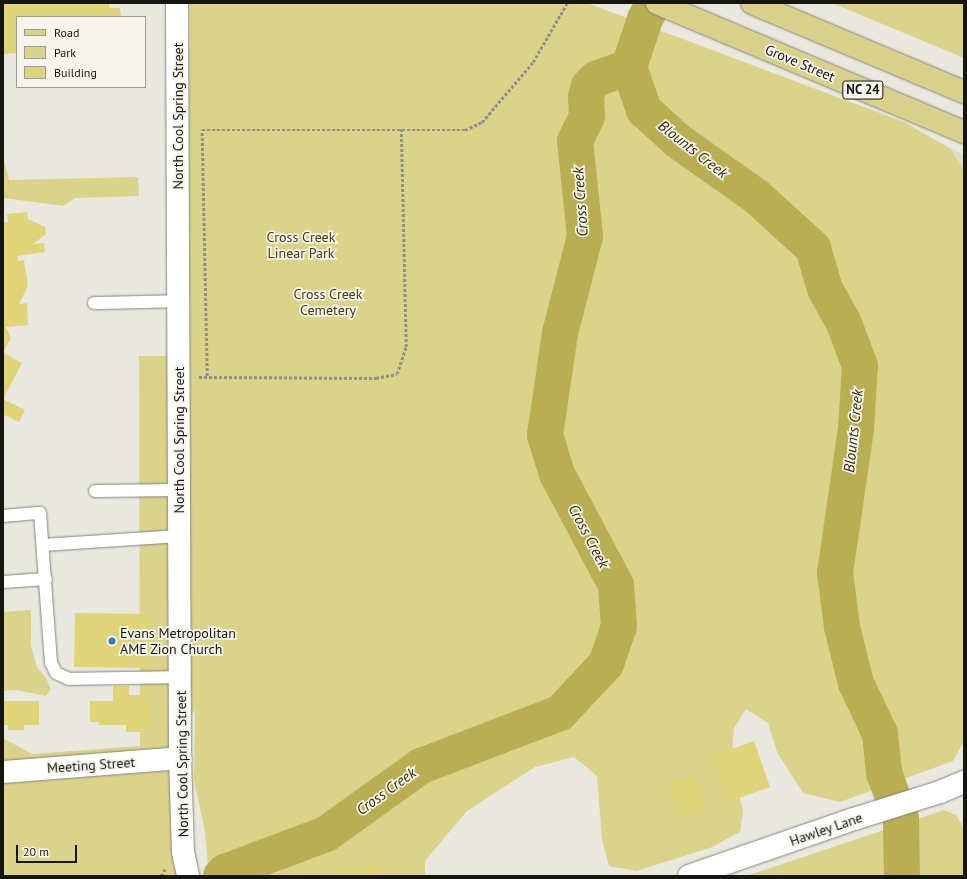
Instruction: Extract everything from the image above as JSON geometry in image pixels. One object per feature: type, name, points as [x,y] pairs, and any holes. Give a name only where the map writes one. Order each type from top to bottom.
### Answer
[{"type":"main road","name":"Grove Street","points":[[657,3],[964,132]]},
{"type":"main road","name":"NC 24","points":[[752,3],[964,92]]},
{"type":"street","name":"North Cool Spring Street","points":[[177,3],[180,758],[183,852],[188,876]]},
{"type":"street","name":"Meeting Street","points":[[3,772],[180,758]]},
{"type":"street","name":"Hawley Lane","points":[[689,876],[964,783]]},
{"type":"lane","points":[[94,303],[179,301]]},
{"type":"lane","points":[[95,491],[179,490]]},
{"type":"lane","points":[[3,516],[40,513],[46,579],[50,663],[56,673],[69,679],[180,677]]},
{"type":"lane","points":[[43,545],[180,536]]},
{"type":"lane","points":[[3,582],[46,579]]},
{"type":"path","points":[[208,376],[202,130],[466,130],[482,122],[533,62],[567,3]]},
{"type":"path","points":[[179,377],[376,378],[397,374],[406,347],[401,129]]},
{"type":"shaded area","points":[[951,149],[964,154],[964,171]]},
{"type":"green space","points":[[190,3],[587,3],[904,122],[951,149],[964,171],[964,741],[953,761],[840,802],[803,793],[777,752],[768,723],[746,709],[734,728],[731,765],[743,810],[740,832],[710,848],[636,871],[609,866],[602,839],[597,776],[574,757],[535,767],[467,811],[425,861],[425,876],[209,876],[205,832],[194,780],[195,710],[182,727],[180,876],[3,876],[3,738],[32,754],[140,746],[139,356],[170,356],[166,110],[189,110]]},
{"type":"green space","points":[[832,3],[964,3],[964,58]]},
{"type":"green space","points":[[3,157],[9,180],[138,177],[139,196],[75,198],[64,206],[3,198]]},
{"type":"green space","points":[[31,610],[31,645],[37,667],[46,678],[51,689],[46,696],[16,690],[3,691],[3,612]]},
{"type":"green space","points":[[944,810],[956,815],[964,828],[964,876],[746,876]]},
{"type":"building","points":[[3,3],[109,4],[109,8],[120,8],[121,16],[16,16],[16,53],[3,54]]},
{"type":"building","points":[[27,212],[28,219],[45,227],[46,234],[33,244],[44,243],[45,252],[17,256],[18,261],[24,260],[28,286],[19,304],[27,303],[28,325],[6,327],[11,338],[3,353],[3,223],[8,222],[7,214]]},
{"type":"building","points":[[3,353],[22,363],[3,399]]},
{"type":"building","points":[[3,399],[25,410],[19,422],[5,415],[3,419]]},
{"type":"building","name":"Evans Metropolitan AME Zion Church","points":[[75,613],[150,614],[150,668],[74,667]]},
{"type":"building","points":[[113,686],[129,686],[129,695],[149,695],[149,724],[140,732],[126,732],[126,725],[99,725],[99,722],[90,722],[90,701],[113,701]]},
{"type":"building","points":[[3,701],[39,701],[39,725],[24,725],[24,730],[8,730],[8,725],[3,725]]},
{"type":"building","points":[[754,741],[770,787],[728,802],[712,756]]},
{"type":"building","points":[[694,775],[706,809],[682,818],[669,783]]},
{"type":"building","points":[[378,861],[382,876],[316,876],[316,875]]},
{"type":"waterway","name":"Cross Creek","points":[[221,876],[225,872],[326,834],[421,766],[560,713],[606,664],[619,627],[616,585],[557,474],[545,435],[560,333],[585,236],[575,141],[587,116],[586,97],[589,86],[596,79],[629,67],[645,19],[654,3]]},
{"type":"waterway","name":"Blounts Creek","points":[[629,67],[644,110],[678,141],[757,197],[813,248],[825,289],[843,321],[860,366],[856,429],[835,573],[842,627],[856,683],[880,734],[884,773],[901,819],[902,876]]},
{"type":"place","name":"Evans Metropolitan AME Zion Church","points":[[112,641]]},
{"type":"park label","name":"Cross Creek Linear Park","points":[[301,246]]},
{"type":"park label","name":"Cross Creek Cemetery","points":[[328,302]]}]
